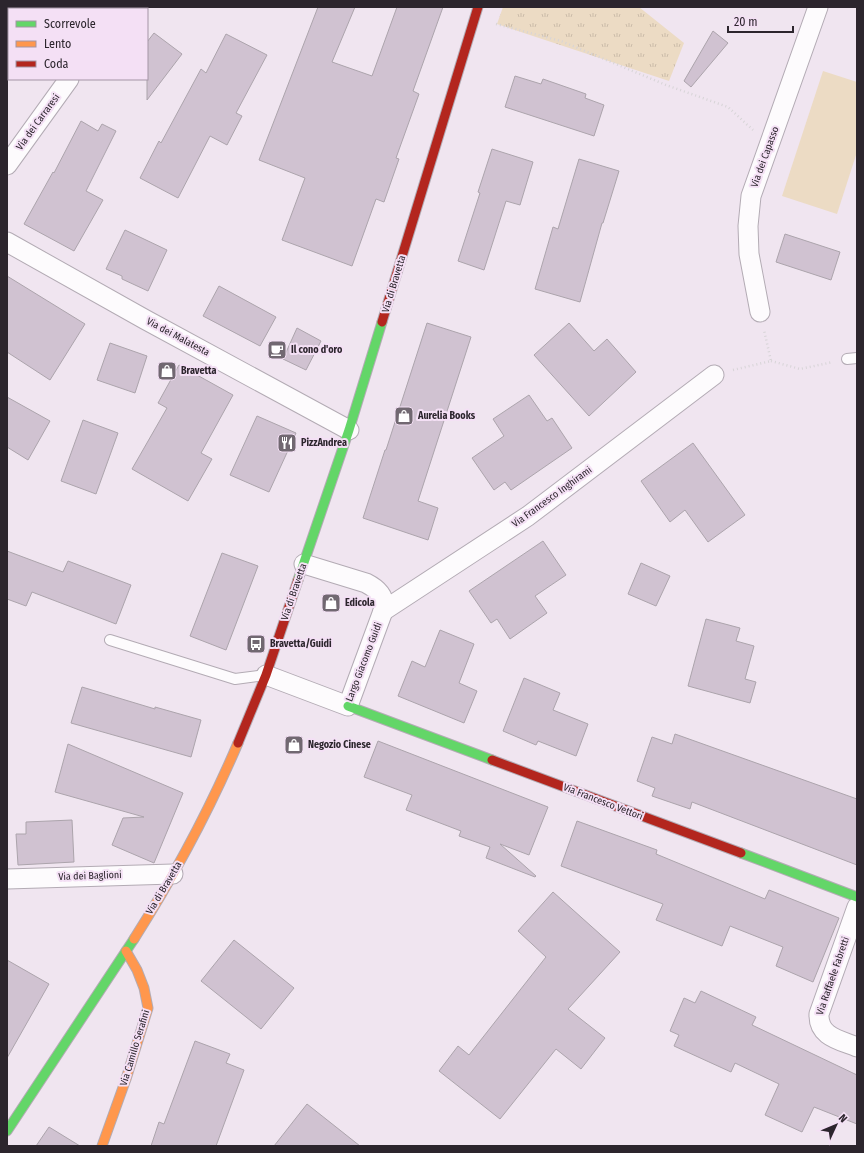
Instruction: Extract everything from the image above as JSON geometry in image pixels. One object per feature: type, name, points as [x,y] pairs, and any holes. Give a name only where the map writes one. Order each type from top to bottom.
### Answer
[{"type":"main road","name":"Via di Bravetta","points":[[7,1131],[126,951],[173,874],[233,759],[266,675],[349,430],[478,7]]},
{"type":"main road","name":"Via Francesco Vettori","points":[[348,706],[857,898]]},
{"type":"main road","name":"Via Camillo Serafini","points":[[102,1146],[126,1079],[148,1008],[144,988],[126,951]]},
{"type":"street","name":"Via dei Capasso","points":[[760,312],[749,254],[748,226],[751,196],[818,7]]},
{"type":"street","name":"Via dei Carraresi","points":[[7,164],[68,80]]},
{"type":"street","name":"Via dei Malatesta","points":[[7,242],[146,320],[349,430]]},
{"type":"street","name":"Via Francesco Inghirami","points":[[383,611],[528,516],[714,375]]},
{"type":"street","name":"Largo Giacomo Guidi","points":[[266,675],[348,706],[383,611],[384,604],[382,597],[375,588],[366,583],[304,564]]},
{"type":"street","name":"Via dei Baglioni","points":[[7,879],[173,874]]},
{"type":"street","name":"Via Raffaele Fabretti","points":[[857,907],[819,1014],[820,1026],[828,1035],[857,1047]]},
{"type":"lane","points":[[110,640],[235,679],[266,675]]},
{"type":"path","points":[[474,18],[561,41],[666,85],[728,107],[769,145]]},
{"type":"path","points":[[760,312],[771,361]]},
{"type":"path","points":[[714,375],[771,361],[800,369],[852,358]]},
{"type":"green space","points":[[503,7],[639,7],[684,43],[669,81],[497,24]]},
{"type":"green space","points":[[823,71],[857,82],[857,152],[837,214],[782,196]]},
{"type":"building","points":[[318,7],[355,7],[332,62],[372,76],[397,7],[443,7],[413,91],[419,94],[396,158],[399,159],[384,202],[376,199],[352,266],[282,240],[305,178],[259,160]]},
{"type":"building","points":[[713,31],[728,43],[691,87],[684,81]]},
{"type":"building","points":[[154,33],[182,54],[147,100],[148,80],[148,41]]},
{"type":"building","points":[[226,34],[267,55],[236,113],[242,116],[227,145],[210,136],[178,198],[140,178],[159,141],[161,143],[201,69],[206,73]]},
{"type":"building","points":[[515,76],[541,84],[543,79],[586,94],[585,98],[604,105],[594,136],[505,107]]},
{"type":"building","points":[[81,121],[98,131],[102,124],[116,131],[86,191],[103,200],[74,251],[24,224],[53,172],[54,173]]},
{"type":"building","points":[[492,149],[533,162],[520,205],[506,201],[484,270],[458,261],[480,193],[478,192]]},
{"type":"building","points":[[579,159],[619,171],[602,223],[580,302],[535,289],[553,227],[558,229]]},
{"type":"building","points":[[125,230],[167,250],[148,291],[122,279],[122,276],[106,269]]},
{"type":"building","points":[[785,234],[840,252],[831,280],[776,262]]},
{"type":"building","points":[[7,276],[85,324],[50,380],[7,352]]},
{"type":"building","points":[[219,286],[276,317],[260,346],[203,316]]},
{"type":"building","points":[[427,323],[471,337],[418,501],[438,508],[428,540],[363,518]]},
{"type":"building","points":[[569,323],[594,351],[607,339],[636,372],[589,416],[534,355]]},
{"type":"building","points":[[297,328],[321,341],[306,370],[283,359]]},
{"type":"building","points":[[110,343],[147,356],[135,393],[97,380]]},
{"type":"building","points":[[179,365],[233,395],[201,453],[212,459],[188,501],[132,469],[167,408],[158,403]]},
{"type":"building","points":[[529,395],[547,421],[552,418],[572,448],[511,490],[505,482],[494,490],[472,458],[504,436],[493,419]]},
{"type":"building","points":[[7,397],[50,421],[28,460],[7,447]]},
{"type":"building","points":[[257,416],[296,433],[269,492],[230,475]]},
{"type":"building","points":[[83,420],[118,433],[96,494],[61,481]]},
{"type":"building","points":[[693,443],[745,515],[708,542],[685,510],[670,522],[641,481]]},
{"type":"building","points":[[543,541],[566,575],[535,596],[547,613],[510,639],[497,619],[491,623],[469,591]]},
{"type":"building","points":[[7,551],[63,572],[68,561],[131,585],[116,624],[32,592],[26,606],[7,599]]},
{"type":"building","points":[[222,553],[258,566],[226,650],[190,636]]},
{"type":"building","points":[[641,563],[670,576],[656,606],[628,594]]},
{"type":"building","points":[[706,619],[740,628],[736,641],[754,646],[745,679],[756,682],[750,703],[688,686]]},
{"type":"building","points":[[440,630],[474,644],[459,683],[477,691],[464,723],[398,696],[412,661],[425,667]]},
{"type":"building","points":[[524,678],[560,693],[553,710],[588,724],[576,756],[538,741],[536,745],[503,731]]},
{"type":"building","points":[[82,687],[155,709],[155,707],[201,720],[191,757],[71,723]]},
{"type":"building","points":[[675,734],[857,799],[857,865],[692,802],[690,809],[652,796],[655,788],[637,781],[652,737],[672,744]]},
{"type":"building","points":[[378,741],[548,807],[529,855],[500,844],[536,876],[535,877],[486,858],[490,847],[459,836],[461,831],[406,810],[412,795],[364,777]]},
{"type":"building","points":[[68,744],[183,793],[154,863],[112,845],[123,818],[144,817],[55,792]]},
{"type":"building","points":[[72,820],[74,862],[18,865],[16,834],[26,834],[26,822]]},
{"type":"building","points":[[577,821],[657,850],[656,854],[765,899],[769,890],[839,918],[813,982],[776,966],[783,947],[730,926],[722,946],[656,920],[663,904],[561,866]]},
{"type":"building","points":[[553,892],[620,952],[568,1009],[605,1038],[581,1069],[556,1049],[500,1119],[439,1071],[458,1046],[469,1055],[546,957],[518,931]]},
{"type":"building","points":[[234,940],[294,988],[261,1029],[201,981]]},
{"type":"building","points":[[7,960],[49,984],[7,1058]]},
{"type":"building","points":[[701,991],[756,1017],[752,1025],[857,1075],[857,1124],[814,1107],[802,1132],[765,1115],[779,1084],[735,1063],[731,1072],[674,1046],[679,1035],[670,1031],[684,998],[695,1003]]},
{"type":"building","points":[[195,1041],[230,1054],[226,1063],[244,1070],[216,1146],[151,1146],[159,1122],[164,1124]]},
{"type":"building","points":[[307,1104],[360,1146],[274,1146]]},
{"type":"building","points":[[49,1127],[80,1146],[36,1146]]},
{"type":"traffic: fast","points":[[298,580],[349,430],[382,322]]},
{"type":"traffic: fast","points":[[348,706],[492,760]]},
{"type":"traffic: fast","points":[[741,853],[857,897]]},
{"type":"traffic: fast","points":[[7,1131],[134,939]]},
{"type":"traffic: slow","points":[[134,939],[190,843],[238,743]]},
{"type":"traffic: slow","points":[[102,1146],[126,1079],[148,1008],[144,988],[137,970],[126,951]]},
{"type":"traffic: jam","points":[[382,322],[478,7]]},
{"type":"traffic: jam","points":[[238,743],[266,675],[298,580]]},
{"type":"traffic: jam","points":[[492,760],[741,853]]},
{"type":"place","name":"Il cono d'oro","points":[[277,350]]},
{"type":"place","name":"Bravetta","points":[[167,371]]},
{"type":"place","name":"Aurelia Books","points":[[404,416]]},
{"type":"place","name":"PizzAndrea","points":[[287,443]]},
{"type":"place","name":"Edicola","points":[[331,603]]},
{"type":"place","name":"Bravetta/Guidi","points":[[256,644]]},
{"type":"place","name":"Negozio Cinese","points":[[294,745]]}]
